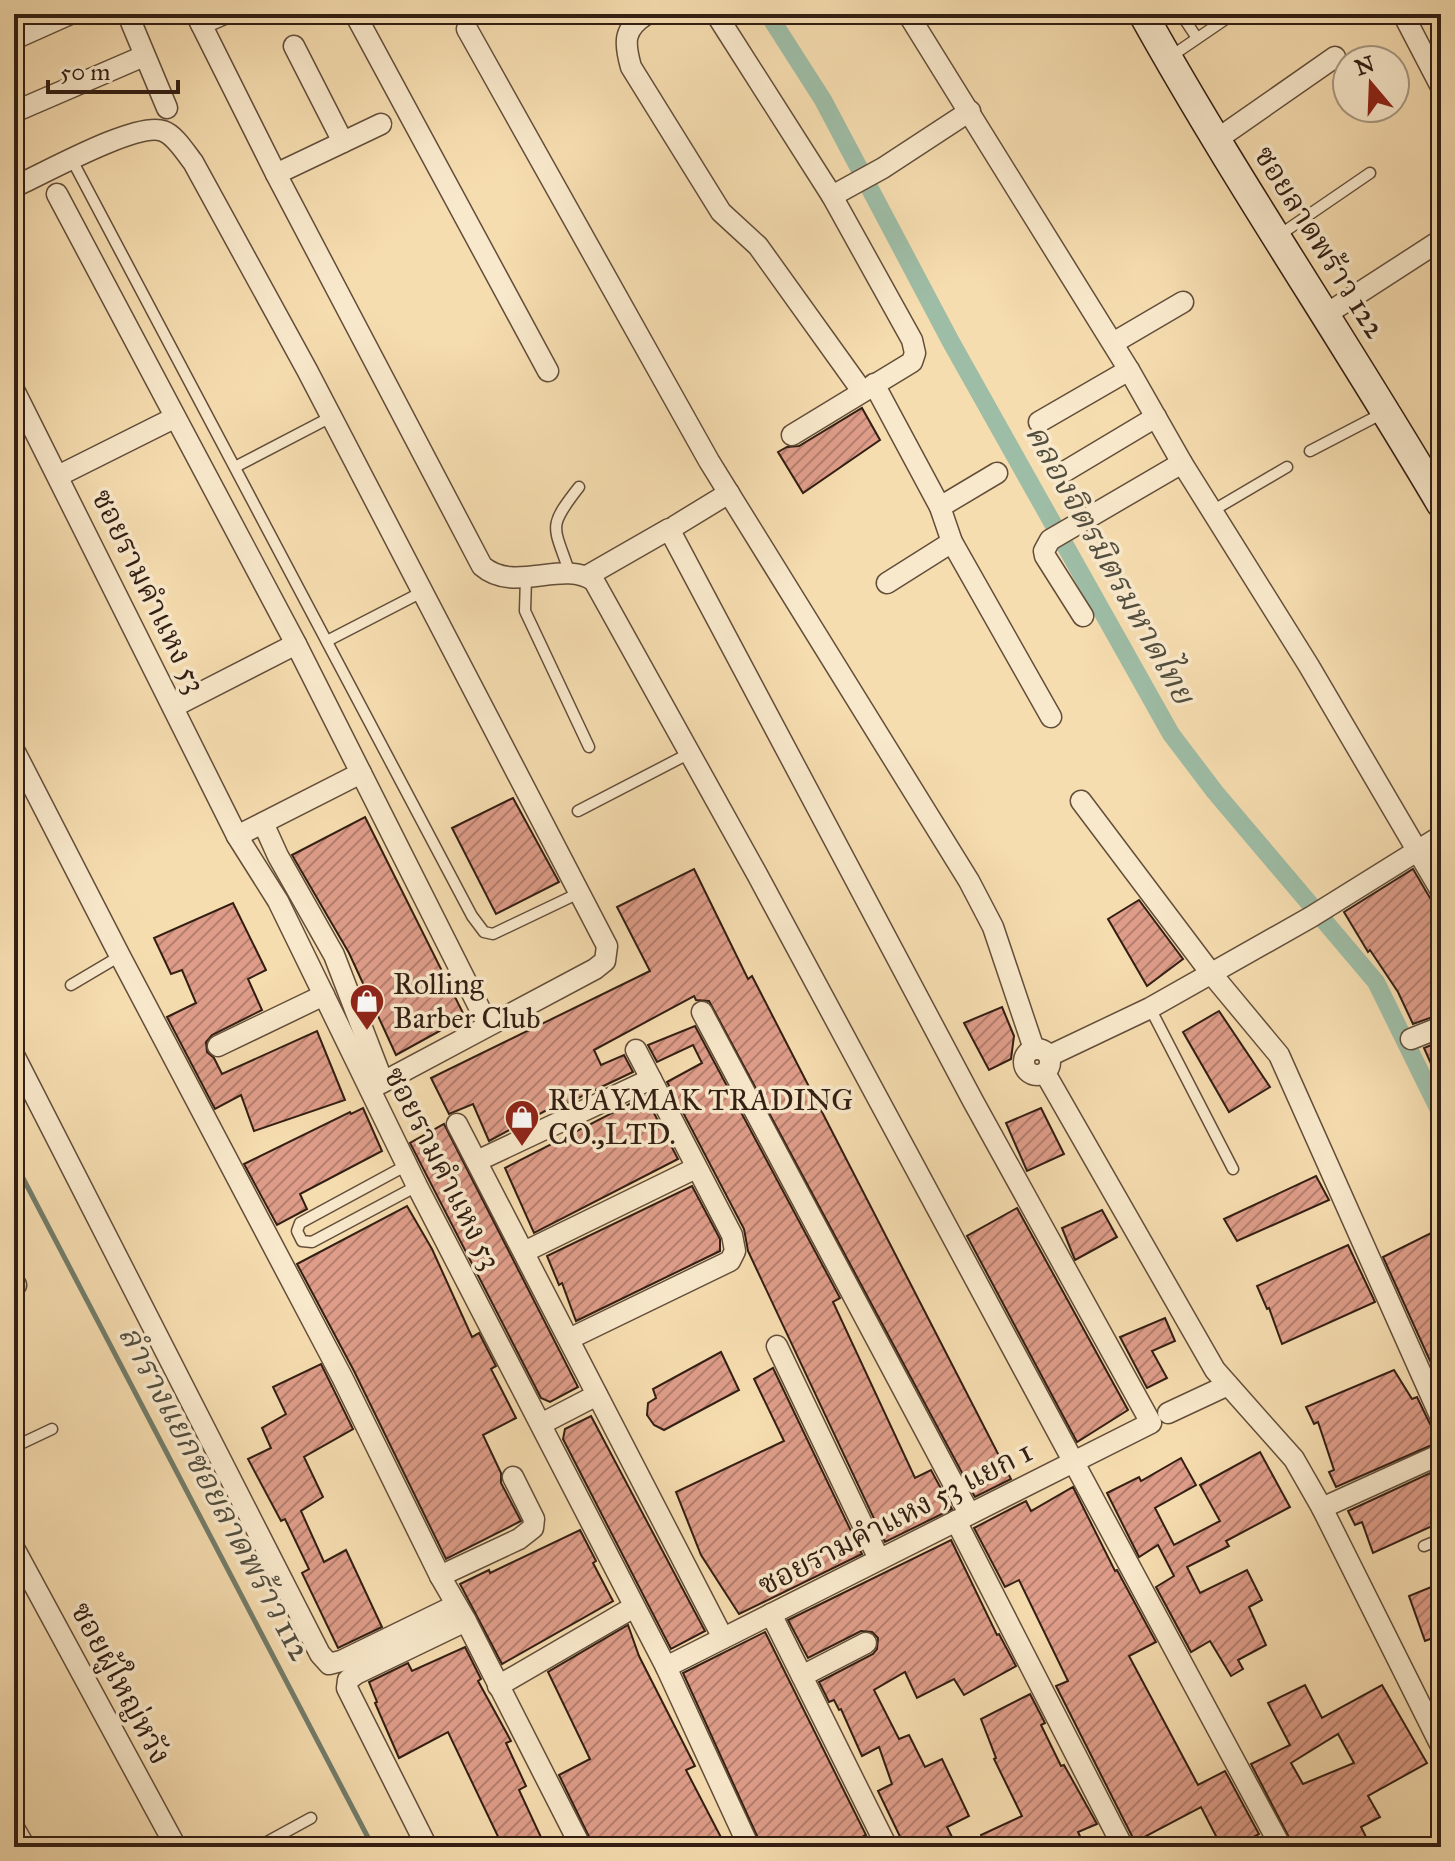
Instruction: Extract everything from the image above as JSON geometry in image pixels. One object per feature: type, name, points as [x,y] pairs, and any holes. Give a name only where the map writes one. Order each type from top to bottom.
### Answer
[{"type":"street","points":[[14,39],[70,14]]},
{"type":"street","points":[[224,14],[198,19],[482,566],[492,574],[526,578],[579,575],[669,529],[973,1101],[1160,1418]]},
{"type":"street","points":[[355,14],[548,371]]},
{"type":"street","points":[[716,14],[832,196],[912,340],[915,353],[912,362],[792,435]]},
{"type":"street","points":[[908,14],[1113,343],[1182,463],[1309,666],[1441,891]]},
{"type":"street","name":"ซอยลาดพร้าว 122","points":[[1143,14],[1216,140],[1387,411],[1441,504]]},
{"type":"street","points":[[1403,14],[1441,87]]},
{"type":"street","points":[[636,17],[627,35],[626,48],[631,67],[721,212],[758,246],[868,388],[940,507],[952,542],[1051,717]]},
{"type":"street","points":[[131,22],[167,108]]},
{"type":"street","points":[[467,29],[729,493],[969,881],[993,927],[1042,1060],[1215,1370],[1294,1459],[1322,1508],[1441,1746]]},
{"type":"street","points":[[294,46],[343,142]]},
{"type":"street","points":[[14,112],[144,56]]},
{"type":"street","points":[[1216,140],[1331,60]]},
{"type":"street","points":[[832,196],[883,168],[970,111]]},
{"type":"street","points":[[276,174],[381,124]]},
{"type":"street","points":[[14,187],[140,130],[154,128],[168,132],[193,162],[331,417],[607,946],[605,961],[376,1085],[334,955],[278,856],[263,823]]},
{"type":"street","points":[[57,194],[296,644],[488,1025]]},
{"type":"street","points":[[1325,315],[1441,240]]},
{"type":"street","points":[[1113,343],[1183,302]]},
{"type":"street","points":[[1039,422],[1129,370]]},
{"type":"street","name":"ซอยรามคำแหง 53","points":[[14,390],[237,836],[278,901],[324,995],[376,1085],[417,1186],[666,1667],[749,1847]]},
{"type":"street","points":[[1064,472],[1156,417]]},
{"type":"street","points":[[58,476],[174,418]]},
{"type":"street","points":[[1083,616],[1045,556],[1044,551],[1050,540],[1182,463]]},
{"type":"street","points":[[940,507],[997,473]]},
{"type":"street","points":[[675,526],[729,493]]},
{"type":"street","points":[[887,583],[952,542]]},
{"type":"street","points":[[579,575],[594,581],[690,753],[1281,1847]]},
{"type":"street","points":[[173,707],[296,644]]},
{"type":"street","points":[[14,750],[342,1377],[440,1576],[581,1847]]},
{"type":"street","points":[[237,836],[361,773]]},
{"type":"street","points":[[1081,801],[1210,972],[1279,1055],[1431,1372],[1441,1418]]},
{"type":"street","points":[[1042,1060],[1150,1008],[1311,917],[1417,848],[1441,836]]},
{"type":"street","points":[[218,1046],[324,995]]},
{"type":"street","points":[[702,1012],[962,1517],[1123,1847]]},
{"type":"street","points":[[1411,1039],[1441,1027]]},
{"type":"street","points":[[569,1339],[730,1261],[735,1251],[732,1235],[636,1050]]},
{"type":"street","points":[[14,1055],[320,1654],[329,1664],[341,1661],[461,1613]]},
{"type":"street","points":[[477,1161],[651,1079]]},
{"type":"street","points":[[457,1124],[723,1638]]},
{"type":"street","points":[[524,1252],[696,1168]]},
{"type":"street","points":[[777,1346],[879,1559]]},
{"type":"street","name":"ซอยรามคำแหง 53 แยก 1","points":[[666,1667],[1228,1385]]},
{"type":"street","points":[[541,1424],[597,1395]]},
{"type":"street","points":[[1322,1508],[1441,1454]]},
{"type":"street","points":[[440,1576],[519,1539],[533,1528],[534,1519],[513,1477]]},
{"type":"street","name":"ซอยผู้ใหญ่หวัง","points":[[14,1548],[176,1847]]},
{"type":"street","points":[[498,1686],[634,1607]]},
{"type":"street","points":[[427,1847],[347,1688],[348,1680],[461,1613]]},
{"type":"street","points":[[771,1614],[887,1847]]},
{"type":"street","points":[[802,1676],[866,1643]]},
{"type":"street","points":[[14,1828],[25,1847]]},
{"type":"lane","points":[[1181,14],[1197,38]]},
{"type":"lane","points":[[1168,58],[1233,14]]},
{"type":"lane","points":[[72,160],[472,916],[484,932],[493,934],[579,893]]},
{"type":"lane","points":[[1276,237],[1370,173]]},
{"type":"lane","points":[[1310,451],[1387,411]]},
{"type":"lane","points":[[235,467],[331,417]]},
{"type":"lane","points":[[1212,511],[1287,467]]},
{"type":"lane","points":[[579,487],[557,516],[554,528],[579,575]]},
{"type":"lane","points":[[526,578],[525,611],[589,747]]},
{"type":"lane","points":[[327,641],[422,592]]},
{"type":"lane","points":[[578,811],[690,753]]},
{"type":"lane","points":[[71,985],[120,956]]},
{"type":"lane","points":[[1150,1008],[1233,1169]]},
{"type":"lane","points":[[407,1165],[300,1223],[297,1231],[302,1241],[312,1242],[417,1186]]},
{"type":"lane","points":[[14,1447],[52,1429]]},
{"type":"lane","points":[[1424,1546],[1441,1539]]},
{"type":"lane","points":[[258,1847],[311,1818]]},
{"type":"building","points":[[862,408],[880,440],[803,493],[778,452],[799,446]]},
{"type":"building","points":[[513,798],[559,882],[496,914],[452,828]]},
{"type":"building","points":[[365,817],[465,1017],[396,1055],[349,953],[292,855]]},
{"type":"building","points":[[694,869],[748,979],[752,976],[1011,1479],[975,1497],[709,1001],[696,1000],[694,996],[594,1050],[601,1065],[624,1055],[633,1072],[559,1107],[558,1104],[489,1141],[473,1104],[449,1114],[431,1078],[650,971],[617,907]]},
{"type":"building","points":[[1413,869],[1430,898],[1441,909],[1441,1014],[1413,1024],[1398,992],[1370,950],[1368,952],[1344,912]]},
{"type":"building","points":[[1139,900],[1183,959],[1147,986],[1108,919]]},
{"type":"building","points":[[233,903],[266,970],[248,979],[262,1010],[212,1035],[206,1042],[207,1052],[214,1058],[222,1074],[317,1031],[345,1100],[254,1131],[241,1095],[215,1109],[167,1017],[196,1003],[182,970],[171,974],[154,938]]},
{"type":"building","points":[[1002,1007],[1014,1036],[1011,1059],[989,1070],[964,1023]]},
{"type":"building","points":[[1219,1011],[1270,1087],[1229,1112],[1183,1032]]},
{"type":"building","points":[[695,1026],[840,1298],[833,1302],[915,1478],[931,1470],[952,1509],[885,1542],[748,1251],[744,1229],[667,1082],[702,1063],[693,1045],[657,1062],[648,1045]]},
{"type":"building","points":[[1441,1041],[1441,1086],[1424,1048]]},
{"type":"building","points":[[645,1096],[678,1159],[534,1233],[505,1168]]},
{"type":"building","points":[[363,1108],[382,1151],[300,1194],[307,1209],[277,1225],[244,1164]]},
{"type":"building","points":[[1041,1108],[1064,1154],[1027,1171],[1006,1123]]},
{"type":"building","points":[[444,1124],[578,1387],[550,1402],[541,1398],[410,1143]]},
{"type":"building","points":[[1316,1176],[1329,1200],[1237,1241],[1224,1219]]},
{"type":"building","points":[[692,1186],[720,1239],[720,1251],[576,1321],[562,1283],[559,1285],[547,1256]]},
{"type":"building","points":[[407,1206],[432,1249],[472,1337],[479,1333],[496,1366],[491,1369],[516,1418],[483,1435],[501,1473],[501,1483],[521,1521],[446,1559],[354,1371],[297,1264]]},
{"type":"building","points":[[1017,1208],[1128,1410],[1077,1442],[967,1236]]},
{"type":"building","points":[[1102,1210],[1117,1237],[1075,1260],[1062,1228]]},
{"type":"building","points":[[1441,1228],[1441,1359],[1431,1363],[1383,1257]]},
{"type":"building","points":[[1348,1245],[1375,1302],[1282,1344],[1257,1286]]},
{"type":"building","points":[[1165,1318],[1175,1341],[1152,1351],[1167,1378],[1147,1388],[1120,1337]]},
{"type":"building","points":[[721,1352],[739,1390],[664,1430],[654,1425],[647,1415],[648,1403],[656,1398],[653,1389]]},
{"type":"building","points":[[321,1364],[353,1429],[304,1457],[323,1497],[301,1511],[324,1562],[346,1550],[382,1627],[338,1648],[302,1573],[309,1569],[285,1519],[281,1521],[248,1459],[271,1448],[262,1428],[286,1414],[273,1387]]},
{"type":"building","points":[[773,1368],[862,1554],[739,1614],[701,1555],[676,1492],[784,1441],[754,1379]]},
{"type":"building","points":[[1394,1370],[1412,1399],[1417,1397],[1430,1424],[1441,1431],[1441,1441],[1336,1487],[1329,1472],[1334,1470],[1318,1422],[1314,1424],[1306,1407]]},
{"type":"building","points":[[591,1416],[705,1631],[671,1649],[563,1439],[565,1429]]},
{"type":"building","points":[[1260,1452],[1290,1507],[1226,1541],[1229,1546],[1187,1567],[1200,1593],[1247,1570],[1262,1600],[1249,1607],[1266,1645],[1238,1660],[1243,1669],[1231,1676],[1210,1641],[1191,1652],[1156,1587],[1174,1576],[1158,1545],[1139,1557],[1107,1493],[1139,1477],[1141,1481],[1181,1458],[1196,1485],[1155,1508],[1174,1545],[1220,1521],[1200,1485]]},
{"type":"building","points":[[1441,1468],[1441,1522],[1373,1553],[1362,1522],[1355,1525],[1348,1511]]},
{"type":"building","points":[[1073,1487],[1115,1571],[1156,1642],[1129,1656],[1198,1785],[1225,1771],[1259,1834],[1235,1847],[1199,1847],[1217,1838],[1201,1807],[1135,1842],[1056,1686],[1068,1681],[1019,1580],[1005,1587],[974,1528],[1026,1501],[1031,1511]]},
{"type":"building","points":[[580,1530],[613,1601],[502,1664],[460,1584]]},
{"type":"building","points":[[951,1540],[997,1635],[1016,1666],[964,1695],[954,1679],[917,1698],[905,1672],[874,1690],[899,1739],[909,1735],[925,1767],[942,1759],[969,1816],[947,1827],[957,1847],[905,1847],[878,1791],[892,1784],[879,1747],[862,1756],[841,1709],[834,1700],[829,1702],[819,1682],[873,1654],[878,1638],[872,1632],[861,1631],[808,1658],[788,1620]]},
{"type":"building","points":[[1441,1583],[1441,1635],[1425,1641],[1409,1596]]},
{"type":"building","points":[[628,1625],[639,1656],[695,1766],[686,1770],[726,1847],[594,1847],[559,1775],[590,1759],[548,1672]]},
{"type":"building","points":[[765,1632],[866,1835],[843,1847],[762,1847],[683,1673]]},
{"type":"building","points":[[465,1647],[481,1679],[478,1681],[511,1741],[506,1743],[526,1786],[519,1790],[545,1846],[562,1838],[566,1847],[503,1847],[448,1732],[399,1758],[369,1682],[408,1663],[412,1671]]},
{"type":"building","points":[[1305,1685],[1322,1718],[1382,1685],[1427,1763],[1368,1796],[1380,1817],[1361,1827],[1371,1847],[1294,1847],[1251,1764],[1290,1745],[1268,1703]],"holes":[[[1338,1734],[1354,1763],[1303,1784],[1291,1763]]]},
{"type":"building","points":[[1030,1694],[1061,1766],[1064,1765],[1097,1824],[1078,1832],[1085,1847],[987,1847],[981,1835],[1022,1816],[994,1759],[981,1719]]},
{"type":"waterway","name":"คลองจิตรมิตรมหาดไทย","points":[[768,14],[823,100],[951,342],[1171,734],[1215,792],[1376,982],[1441,1114]]},
{"type":"waterway","name":"ลำรางแยกซอยลาดพร้าว 112","points":[[14,1161],[373,1847]]},
{"type":"place","name":"Rolling Barber Club","points":[[367,1032]]},
{"type":"place","name":"RUAYMAK TRADING CO.,LTD.","points":[[522,1148]]}]
